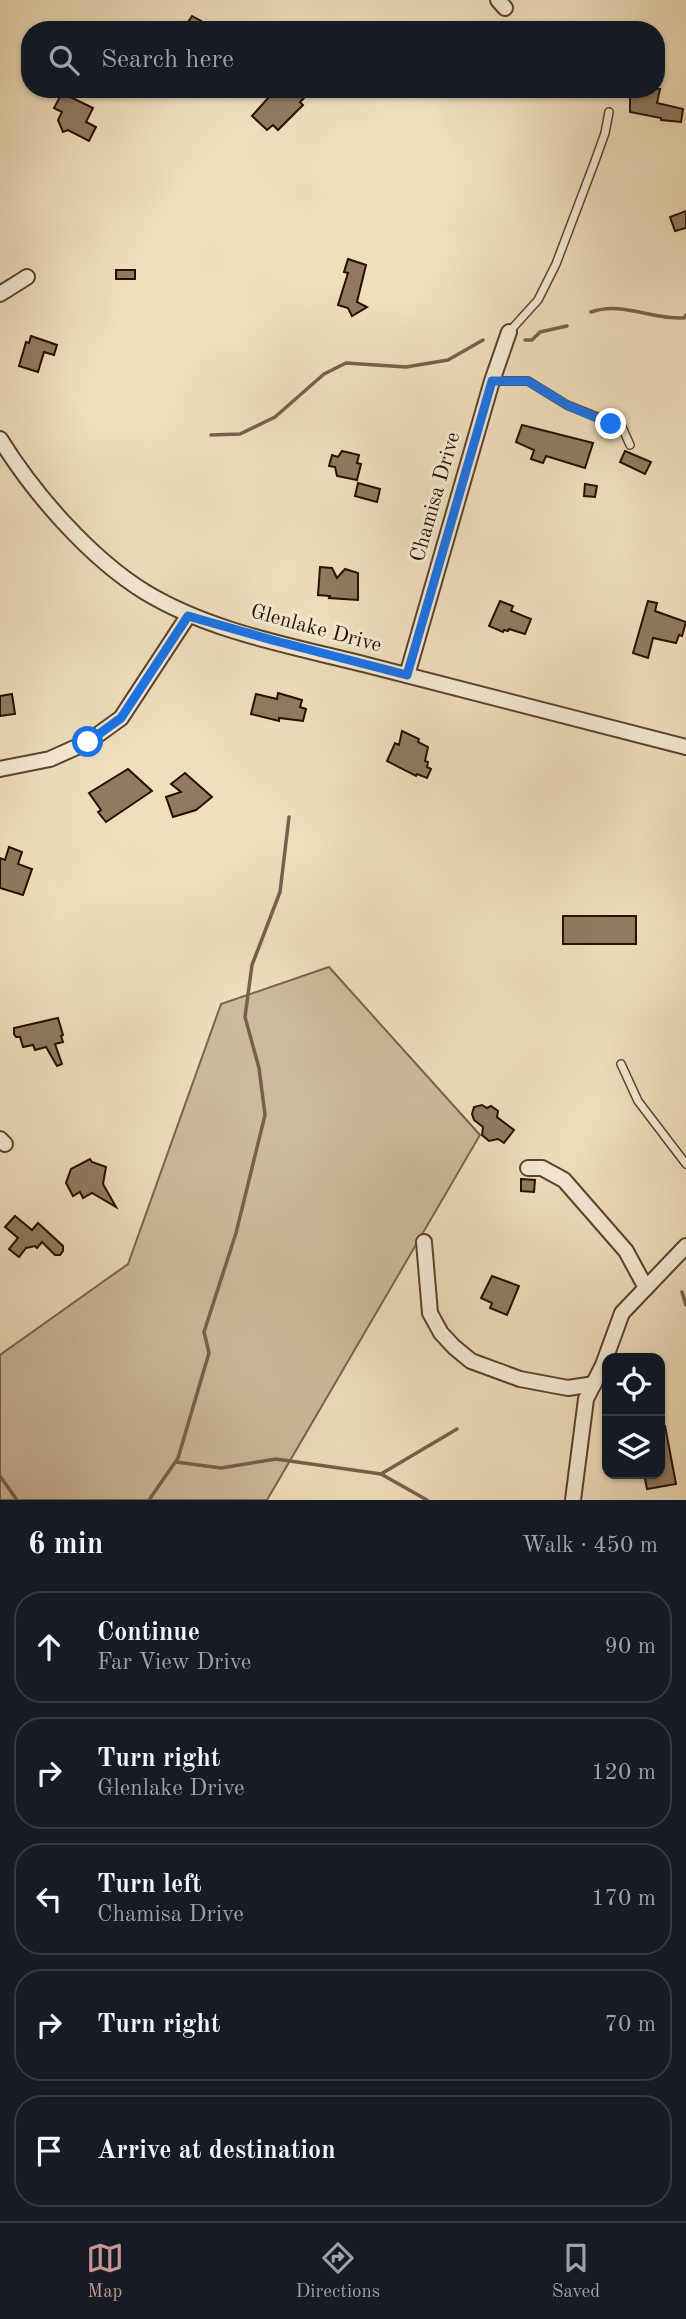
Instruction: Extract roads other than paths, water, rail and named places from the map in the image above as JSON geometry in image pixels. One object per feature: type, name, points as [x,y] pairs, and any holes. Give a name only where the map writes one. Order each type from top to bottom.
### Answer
[{"type":"street","points":[[0,294],[27,276]]},
{"type":"street","name":"Chamisa Drive","points":[[407,675],[509,331]]},
{"type":"street","name":"Glenlake Drive","points":[[0,439],[48,504],[111,566],[144,591],[188,616],[686,747]]},
{"type":"street","points":[[0,769],[50,760],[88,742],[121,718],[188,616]]},
{"type":"street","points":[[528,1167],[542,1168],[564,1180],[626,1251],[646,1288]]},
{"type":"street","points":[[424,1242],[430,1313],[441,1333],[454,1347],[471,1361],[520,1379],[568,1388],[594,1384]]},
{"type":"street","points":[[573,1500],[586,1398],[622,1313],[686,1246]]},
{"type":"lane","points":[[509,331],[538,300],[556,264],[595,161],[609,111]]},
{"type":"lane","points":[[492,381],[528,381],[567,405],[622,427],[630,445]]},
{"type":"lane","points":[[621,1064],[638,1101],[686,1164]]},
{"type":"waterway","points":[[591,312],[614,309],[672,318],[684,318],[686,315]]},
{"type":"waterway","points":[[525,340],[532,340],[540,332],[567,326]]},
{"type":"waterway","points":[[211,435],[240,434],[275,417],[324,374],[346,363],[406,367],[448,360],[483,340]]},
{"type":"waterway","points":[[149,1500],[178,1458],[209,1353],[204,1332],[236,1233],[265,1115],[259,1068],[245,1017],[252,965],[280,892],[289,817]]},
{"type":"waterway","points":[[682,1292],[686,1305]]},
{"type":"waterway","points":[[381,1474],[457,1429]]},
{"type":"waterway","points":[[176,1462],[221,1468],[276,1459],[381,1474],[427,1500]]},
{"type":"waterway","points":[[0,1476],[17,1500]]}]
